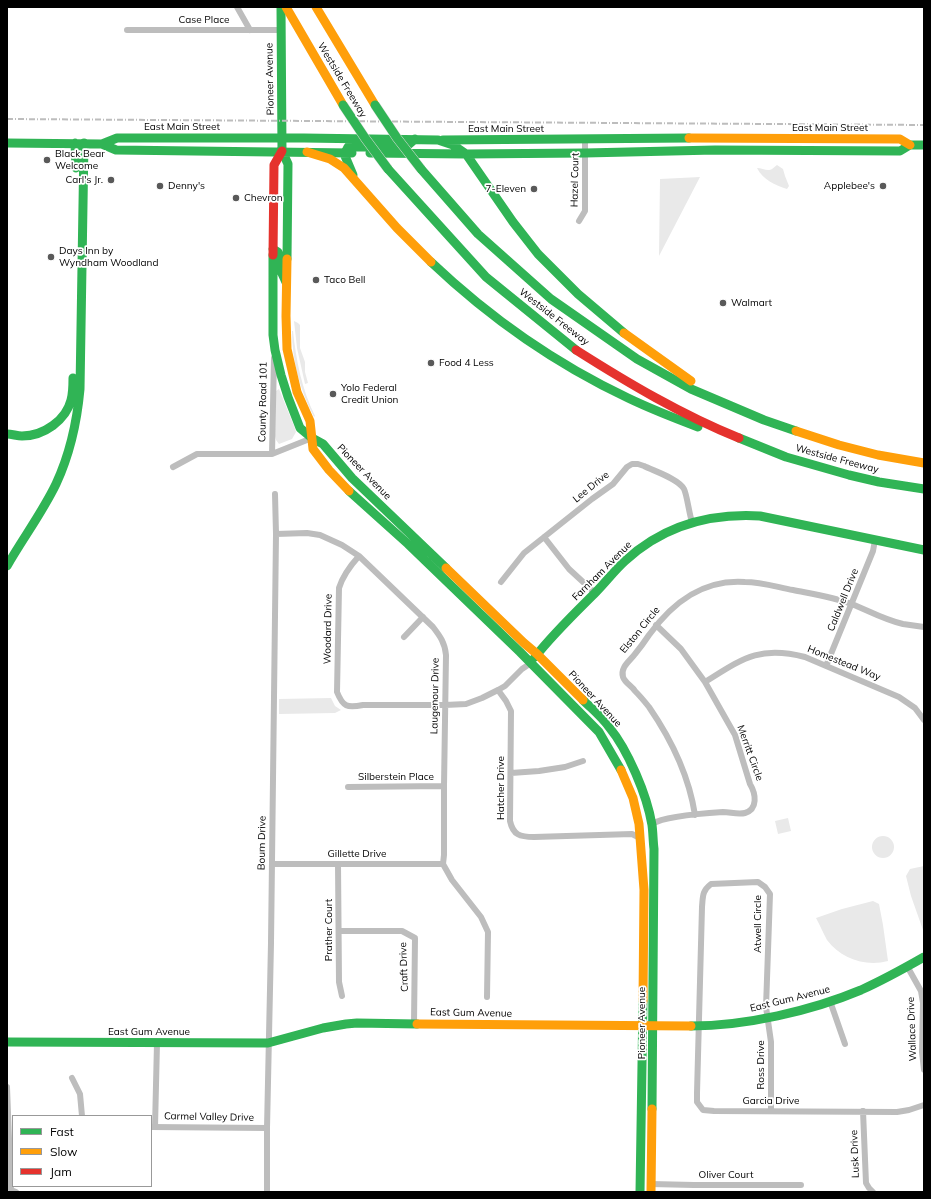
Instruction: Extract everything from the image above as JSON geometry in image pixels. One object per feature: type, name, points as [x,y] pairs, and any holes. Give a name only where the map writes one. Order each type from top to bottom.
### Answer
[{"type":"main road","name":"Pioneer Avenue","points":[[281,7],[282,151],[288,164],[286,303],[287,341],[290,364],[297,392],[310,421],[313,448],[329,470],[347,489],[408,544],[531,663],[599,732],[622,771],[633,798],[639,824],[644,890],[640,1192]]},
{"type":"main road","name":"Westside Freeway","points":[[286,7],[344,105],[365,138],[388,169],[486,277],[572,347],[649,394],[687,414],[730,434],[786,457],[879,482],[924,489]]},
{"type":"main road","name":"Westside Freeway","points":[[316,7],[375,105],[397,138],[478,234],[551,299],[637,359],[691,389],[764,420],[839,445],[878,455],[924,462]]},
{"type":"main road","name":"East Main Street","points":[[102,144],[117,138],[438,140],[652,138],[900,139],[910,145],[924,145]]},
{"type":"main road","points":[[144,150],[150,143],[166,143],[180,138]]},
{"type":"main road","points":[[355,180],[347,163],[345,153],[346,149],[350,146],[403,147],[415,139]]},
{"type":"main road","points":[[438,140],[450,143],[466,154],[520,232],[548,265],[587,303],[648,352],[728,405]]},
{"type":"main road","name":"East Main Street","points":[[7,143],[102,144],[116,150],[466,154],[715,150],[900,151],[910,145]]},
{"type":"main road","points":[[7,434],[22,436],[38,434],[52,426],[63,416],[71,401],[73,388],[76,159],[80,143]]},
{"type":"main road","points":[[7,566],[58,481],[72,443],[77,424],[80,389],[80,143]]},
{"type":"main road","name":"Pioneer Avenue","points":[[282,151],[274,164],[272,318],[275,350],[288,397],[300,428],[312,438],[323,444],[352,478],[537,654],[609,726],[632,765],[643,792],[652,824],[654,849],[651,1188]]},
{"type":"main road","points":[[307,152],[332,160],[355,180],[393,224],[438,269],[492,315],[544,351],[617,393],[652,409],[786,457]]},
{"type":"main road","points":[[273,249],[279,254],[280,269],[287,283]]},
{"type":"main road","points":[[273,272],[278,279],[280,299],[286,303]]},
{"type":"main road","points":[[360,501],[369,503],[404,536],[411,534]]},
{"type":"main road","name":"Farnham Avenue","points":[[531,663],[543,647],[628,558],[648,543],[672,529],[692,522],[722,516],[752,515],[783,520],[924,550]]},
{"type":"main road","name":"East Gum Avenue","points":[[7,1042],[268,1043],[325,1027],[344,1023],[367,1022],[491,1025],[698,1026],[725,1024],[768,1018],[830,1001],[871,985],[924,957]]},
{"type":"street","points":[[237,7],[250,30]]},
{"type":"street","name":"Case Place","points":[[127,30],[281,30]]},
{"type":"street","name":"Hazel Court","points":[[579,220],[585,211],[585,139]]},
{"type":"street","name":"County Road 101","points":[[272,454],[275,350]]},
{"type":"street","points":[[173,467],[197,454],[272,454],[312,438]]},
{"type":"street","name":"Lee Drive","points":[[544,537],[614,484],[626,467],[632,464],[638,464],[680,483],[685,490],[692,522]]},
{"type":"street","name":"Bourn Drive","points":[[267,1192],[276,534],[275,494]]},
{"type":"street","name":"Laugenour Drive","points":[[276,534],[306,533],[320,535],[342,545],[359,556],[439,633],[444,644],[446,655],[443,864]]},
{"type":"street","points":[[501,582],[524,553],[544,537],[569,569],[594,593]]},
{"type":"street","name":"Caldwell Drive","points":[[826,666],[873,551],[875,540]]},
{"type":"street","name":"Woodard Drive","points":[[345,706],[340,700],[337,692],[339,588],[346,571],[359,556]]},
{"type":"street","name":"Elston Circle","points":[[695,815],[693,801],[679,761],[666,734],[648,706],[623,677],[624,668],[627,662],[666,613],[692,593],[702,588],[724,582],[746,582],[838,600],[903,624],[924,627]]},
{"type":"street","points":[[404,637],[423,617]]},
{"type":"street","name":"Merritt Circle","points":[[652,824],[659,820],[695,815],[724,812],[736,814],[745,813],[752,808],[755,801],[754,792],[750,784],[735,735],[706,682],[681,649],[656,625]]},
{"type":"street","name":"Homestead Way","points":[[706,682],[745,658],[777,652],[791,653],[805,657],[899,697],[914,708],[924,720]]},
{"type":"street","name":"Farnham Avenue","points":[[345,706],[445,706],[466,704],[474,702],[505,686],[522,669],[531,663]]},
{"type":"street","name":"Hatcher Drive","points":[[498,690],[511,711],[510,821],[512,828],[517,834],[524,837],[632,834],[640,838]]},
{"type":"street","points":[[511,773],[565,767],[583,761]]},
{"type":"street","name":"Silberstein Place","points":[[348,787],[444,786]]},
{"type":"street","name":"Gillette Drive","points":[[272,864],[443,864]]},
{"type":"street","name":"Prather Court","points":[[338,864],[339,982],[342,996]]},
{"type":"street","points":[[443,864],[452,880],[481,916],[488,932],[487,997]]},
{"type":"street","name":"Atwell Circle","points":[[698,1026],[703,897],[705,889],[711,884],[758,882],[765,887],[770,894],[766,1007],[768,1018]]},
{"type":"street","name":"Craft Drive","points":[[339,931],[402,931],[415,938],[414,1023]]},
{"type":"street","name":"Wallace Drive","points":[[907,966],[921,990],[923,1003],[922,1052],[924,1070]]},
{"type":"street","points":[[830,1001],[845,1044]]},
{"type":"street","name":"Ross Drive","points":[[768,1018],[772,1042],[771,1112]]},
{"type":"street","name":"Garcia Drive","points":[[698,1026],[697,1102],[703,1110],[771,1112],[897,1112],[924,1105]]},
{"type":"street","points":[[153,1127],[157,1043]]},
{"type":"street","points":[[72,1078],[80,1094],[82,1115]]},
{"type":"street","points":[[7,1087],[11,1127],[12,1159]]},
{"type":"street","name":"Lusk Drive","points":[[863,1112],[866,1183],[873,1192]]},
{"type":"street","name":"Carmel Valley Drive","points":[[153,1127],[267,1128]]},
{"type":"street","name":"Oliver Court","points":[[651,1188],[694,1185],[802,1185]]},
{"type":"shaded area","points":[[777,165],[783,169],[789,186],[787,189],[766,179],[757,168],[770,170]]},
{"type":"shaded area","points":[[700,177],[659,256],[660,179]]},
{"type":"shaded area","points":[[294,321],[300,325],[300,348],[305,362],[305,372],[308,383],[305,384],[297,348]]},
{"type":"shaded area","points":[[292,331],[300,375],[306,396],[315,416],[314,417],[301,386],[295,364]]},
{"type":"shaded area","points":[[279,389],[296,432],[292,439],[279,444],[275,436],[276,391]]},
{"type":"shaded area","points":[[331,698],[335,706],[341,710],[335,713],[279,714],[279,699]]},
{"type":"shaded area","points":[[788,818],[791,831],[778,834],[775,821]]},
{"type":"shaded area","points":[[883,836],[891,839],[894,847],[891,855],[883,858],[875,855],[872,847],[875,839]]},
{"type":"shaded area","points":[[924,866],[923,930],[911,896],[906,876],[910,869]]},
{"type":"shaded area","points":[[873,901],[879,904],[888,961],[880,963],[854,960],[839,952],[827,940],[816,918]]},
{"type":"railway","points":[[7,119],[924,125]]},
{"type":"traffic: fast","points":[[281,7],[282,151],[288,164],[287,259]]},
{"type":"traffic: fast","points":[[343,105],[388,169]]},
{"type":"traffic: fast","points":[[375,105],[397,138],[421,169]]},
{"type":"traffic: fast","points":[[102,144],[117,138],[438,140]]},
{"type":"traffic: fast","points":[[443,140],[689,138]]},
{"type":"traffic: fast","points":[[353,175],[345,156],[348,147],[403,147],[415,139]]},
{"type":"traffic: fast","points":[[438,140],[453,145],[466,154],[513,222],[538,254],[578,294],[624,333]]},
{"type":"traffic: fast","points":[[7,143],[102,144],[116,150],[352,153]]},
{"type":"traffic: fast","points":[[75,143],[76,168]]},
{"type":"traffic: fast","points":[[7,566],[45,505],[56,484],[69,449],[75,426],[80,389],[84,143]]},
{"type":"traffic: fast","points":[[466,154],[715,150],[900,151],[910,145],[924,145]]},
{"type":"traffic: fast","points":[[370,153],[466,154]]},
{"type":"traffic: fast","points":[[388,169],[486,277],[576,350]]},
{"type":"traffic: fast","points":[[421,169],[478,234],[551,299],[637,359],[691,389],[764,420],[796,431]]},
{"type":"traffic: fast","points":[[273,249],[278,252],[280,269],[286,282]]},
{"type":"traffic: fast","points":[[273,255],[273,335],[275,350],[288,397],[300,428],[312,438],[323,444],[352,478],[446,568]]},
{"type":"traffic: fast","points":[[431,262],[476,302],[549,355],[601,385],[628,398],[698,427]]},
{"type":"traffic: fast","points":[[7,434],[20,436],[30,435],[53,426],[64,414],[71,400],[73,378]]},
{"type":"traffic: fast","points":[[739,438],[786,457],[849,475],[879,482],[924,489]]},
{"type":"traffic: fast","points":[[349,491],[408,544],[520,652],[599,732],[621,770]]},
{"type":"traffic: fast","points":[[535,657],[625,561],[655,539],[688,524],[723,517],[760,516],[924,550]]},
{"type":"traffic: fast","points":[[583,700],[606,723],[630,760],[646,800],[652,825],[654,849],[652,1109]]},
{"type":"traffic: fast","points":[[691,1026],[755,1020],[799,1011],[842,998],[861,990],[924,957]]},
{"type":"traffic: fast","points":[[640,1192],[643,1001]]},
{"type":"traffic: fast","points":[[7,1042],[268,1043],[323,1028],[346,1024],[417,1024]]},
{"type":"traffic: slow","points":[[286,7],[343,105]]},
{"type":"traffic: slow","points":[[316,7],[375,105]]},
{"type":"traffic: slow","points":[[689,138],[900,139],[910,145]]},
{"type":"traffic: slow","points":[[307,152],[330,159],[344,168],[397,228],[431,262]]},
{"type":"traffic: slow","points":[[287,259],[287,349],[297,392],[310,421],[313,449],[329,470],[349,491]]},
{"type":"traffic: slow","points":[[624,333],[691,381]]},
{"type":"traffic: slow","points":[[796,431],[839,445],[878,455],[924,463]]},
{"type":"traffic: slow","points":[[446,568],[537,654],[583,700]]},
{"type":"traffic: slow","points":[[621,770],[633,798],[639,824],[644,890],[643,1001]]},
{"type":"traffic: slow","points":[[417,1024],[691,1026]]},
{"type":"traffic: slow","points":[[651,1192],[652,1109]]},
{"type":"traffic: jam","points":[[273,255],[274,165],[282,151]]},
{"type":"traffic: jam","points":[[576,350],[676,409],[739,438]]},
{"type":"place","name":"Black Bear Welcome","points":[[47,160]]},
{"type":"place","name":"Carl's Jr.","points":[[111,180]]},
{"type":"place","name":"Denny's","points":[[160,186]]},
{"type":"place","name":"Applebee's","points":[[883,186]]},
{"type":"place","name":"7-Eleven","points":[[534,189]]},
{"type":"place","name":"Chevron","points":[[236,198]]},
{"type":"place","name":"Days Inn by Wyndham Woodland","points":[[51,257]]},
{"type":"place","name":"Taco Bell","points":[[316,280]]},
{"type":"place","name":"Walmart","points":[[723,303]]},
{"type":"place","name":"Food 4 Less","points":[[431,363]]},
{"type":"place","name":"Yolo Federal Credit Union","points":[[333,394]]}]
